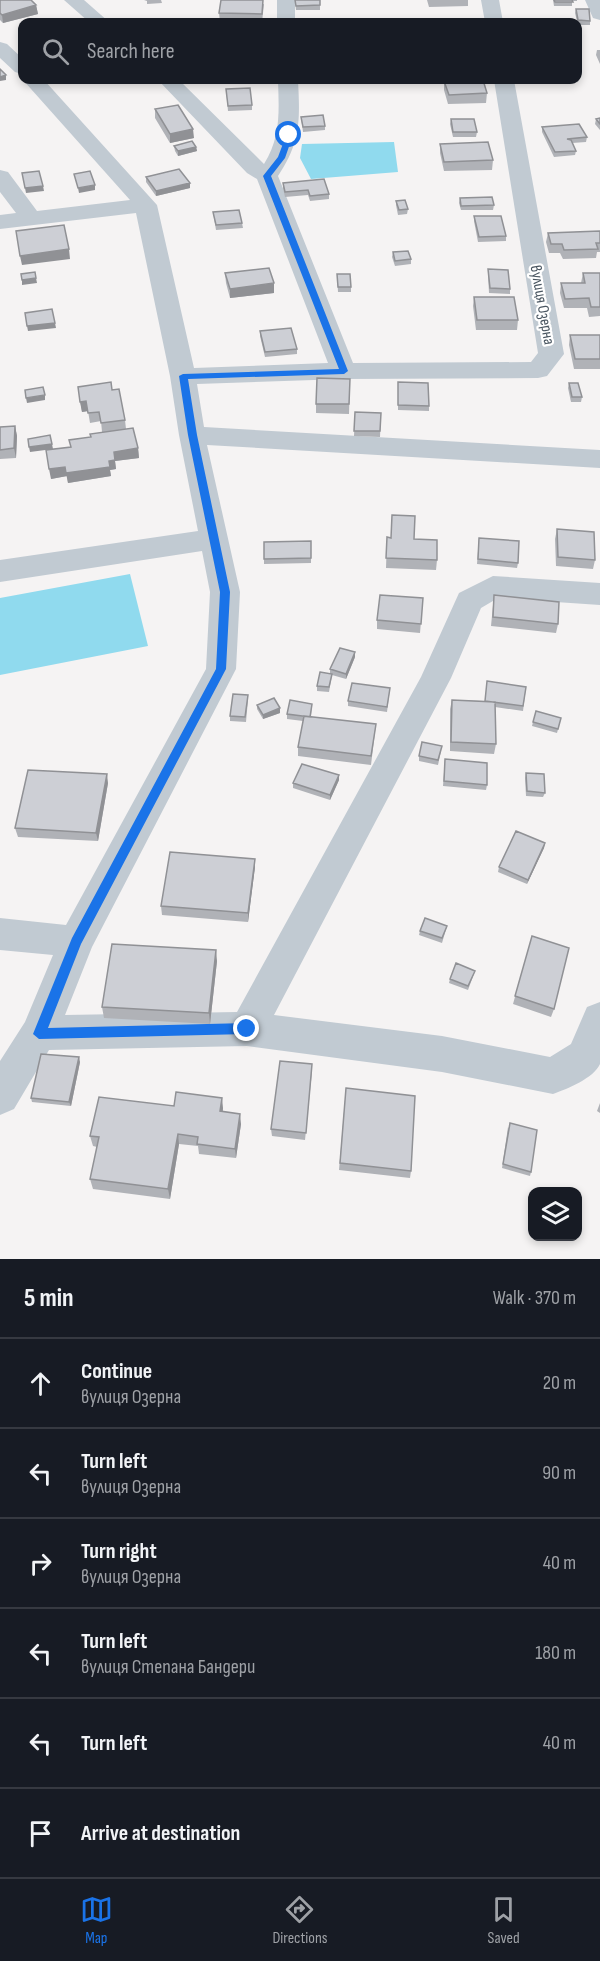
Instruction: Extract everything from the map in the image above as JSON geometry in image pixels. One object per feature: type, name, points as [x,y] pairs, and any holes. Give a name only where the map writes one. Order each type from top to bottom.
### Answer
[{"type":"street","points":[[73,0],[95,18]]},
{"type":"street","points":[[286,0],[286,18]]},
{"type":"street","points":[[490,0],[493,18]]},
{"type":"street","points":[[594,0],[600,14]]},
{"type":"street","points":[[0,48],[18,64]]},
{"type":"street","points":[[0,1096],[39,1034],[76,942],[221,669],[225,592],[192,435],[183,376],[146,205],[37,84]]},
{"type":"street","points":[[172,84],[267,176],[344,371]]},
{"type":"street","points":[[267,176],[281,158],[289,135],[288,84]]},
{"type":"street","name":"вулиця Озерна","points":[[183,376],[344,371],[538,370],[551,354],[505,84]]},
{"type":"street","points":[[0,177],[32,219]]},
{"type":"street","points":[[0,222],[146,205]]},
{"type":"street","points":[[192,435],[600,459]]},
{"type":"street","points":[[0,571],[214,539]]},
{"type":"street","points":[[247,1029],[436,678],[469,601],[493,587],[600,594]]},
{"type":"street","points":[[0,934],[76,942]]},
{"type":"street","points":[[39,1034],[247,1029],[442,1054],[553,1076],[584,1057],[600,1019]]},
{"type":"water","points":[[394,142],[398,172],[311,179],[300,158],[302,144]]},
{"type":"water","points":[[130,574],[148,646],[0,675],[0,598]]},
{"type":"building","points":[[0,0],[31,0],[36,5],[2,15]]},
{"type":"building","points":[[221,0],[263,0],[262,14],[219,13]]},
{"type":"building","points":[[295,0],[320,0],[320,5],[296,6]]},
{"type":"building","points":[[554,0],[572,0],[573,2],[555,2]]},
{"type":"building","points":[[576,9],[589,9],[590,21],[578,18]]},
{"type":"building","points":[[0,69],[6,75],[0,77]]},
{"type":"building","points":[[445,84],[484,84],[487,93],[449,95]]},
{"type":"building","points":[[250,88],[252,105],[228,106],[226,89]]},
{"type":"building","points":[[178,105],[193,129],[170,134],[155,109]]},
{"type":"building","points":[[323,115],[325,126],[303,127],[301,117]]},
{"type":"building","points":[[451,119],[474,119],[477,132],[453,132]]},
{"type":"building","points":[[579,124],[587,137],[567,139],[571,140],[576,151],[555,152],[542,127]]},
{"type":"building","points":[[192,141],[196,147],[178,151],[174,146]]},
{"type":"building","points":[[488,142],[493,160],[444,162],[440,144]]},
{"type":"building","points":[[179,169],[190,183],[156,191],[146,177]]},
{"type":"building","points":[[39,171],[43,186],[25,188],[22,173]]},
{"type":"building","points":[[90,171],[95,185],[78,188],[74,174]]},
{"type":"building","points":[[324,179],[329,194],[310,196],[308,190],[285,192],[283,183]]},
{"type":"building","points":[[492,197],[494,205],[461,206],[460,198]]},
{"type":"building","points":[[405,200],[408,209],[399,210],[396,201]]},
{"type":"building","points":[[239,210],[242,223],[216,225],[213,212]]},
{"type":"building","points":[[474,216],[501,216],[506,236],[479,237]]},
{"type":"building","points":[[64,225],[69,249],[20,256],[16,231]]},
{"type":"building","points":[[600,231],[600,243],[596,243],[598,249],[564,250],[562,244],[551,244],[548,233]]},
{"type":"building","points":[[408,251],[411,259],[395,261],[393,252]]},
{"type":"building","points":[[269,268],[274,283],[230,289],[225,273]]},
{"type":"building","points":[[488,269],[508,270],[510,289],[490,288]]},
{"type":"building","points":[[35,272],[36,278],[22,280],[21,274]]},
{"type":"building","points":[[583,273],[600,273],[600,307],[591,307],[589,298],[565,299],[561,283],[585,283]]},
{"type":"building","points":[[337,274],[350,274],[351,287],[338,287]]},
{"type":"building","points":[[474,297],[514,297],[518,320],[477,320]]},
{"type":"building","points":[[52,309],[55,323],[27,326],[25,313]]},
{"type":"building","points":[[291,328],[297,349],[265,352],[260,331]]},
{"type":"building","points":[[570,335],[600,335],[600,359],[575,359]]},
{"type":"building","points":[[317,378],[350,379],[349,404],[316,404]]},
{"type":"building","points":[[111,382],[112,390],[119,389],[125,420],[101,423],[99,412],[88,413],[86,401],[80,402],[78,387]]},
{"type":"building","points":[[398,382],[428,383],[429,406],[398,405]]},
{"type":"building","points":[[569,383],[578,383],[582,397],[572,397]]},
{"type":"building","points":[[43,387],[45,395],[26,398],[25,390]]},
{"type":"building","points":[[355,412],[381,413],[380,431],[354,431]]},
{"type":"building","points":[[15,426],[14,448],[0,450],[0,427]]},
{"type":"building","points":[[133,428],[138,448],[114,452],[115,460],[109,461],[110,467],[66,473],[65,467],[49,469],[46,450],[71,447],[69,440],[91,437],[90,434]]},
{"type":"building","points":[[50,435],[52,444],[29,447],[28,439]]},
{"type":"building","points":[[392,515],[415,516],[414,539],[437,540],[437,560],[386,558],[387,537],[391,538]]},
{"type":"building","points":[[557,529],[594,532],[595,560],[558,557]]},
{"type":"building","points":[[479,538],[519,541],[518,563],[478,559]]},
{"type":"building","points":[[311,541],[311,558],[264,559],[264,542]]},
{"type":"building","points":[[380,595],[423,598],[421,624],[377,620]]},
{"type":"building","points":[[494,595],[559,602],[558,624],[493,617]]},
{"type":"building","points":[[340,648],[355,652],[346,674],[330,669]]},
{"type":"building","points":[[320,672],[332,674],[329,687],[317,686]]},
{"type":"building","points":[[487,681],[526,687],[523,706],[485,701]]},
{"type":"building","points":[[352,683],[390,688],[387,707],[348,701]]},
{"type":"building","points":[[233,694],[248,695],[245,717],[230,716]]},
{"type":"building","points":[[274,698],[280,708],[263,715],[257,705]]},
{"type":"building","points":[[290,700],[312,704],[310,717],[287,714]]},
{"type":"building","points":[[452,700],[495,702],[496,744],[451,742]]},
{"type":"building","points":[[536,711],[561,718],[558,729],[533,722]]},
{"type":"building","points":[[304,716],[376,724],[371,756],[298,747]]},
{"type":"building","points":[[422,742],[442,746],[438,760],[419,756]]},
{"type":"building","points":[[445,759],[487,763],[487,785],[444,781]]},
{"type":"building","points":[[302,764],[339,775],[330,795],[293,783]]},
{"type":"building","points":[[28,770],[107,774],[96,833],[15,828]]},
{"type":"building","points":[[526,773],[544,774],[545,793],[527,791]]},
{"type":"building","points":[[516,831],[545,843],[528,880],[499,867]]},
{"type":"building","points":[[170,852],[255,859],[248,913],[161,906]]},
{"type":"building","points":[[425,918],[447,926],[442,938],[420,931]]},
{"type":"building","points":[[532,936],[569,948],[554,1009],[515,996]]},
{"type":"building","points":[[112,944],[216,950],[209,1013],[102,1007]]},
{"type":"building","points":[[456,963],[475,971],[468,986],[450,979]]},
{"type":"building","points":[[41,1054],[79,1057],[69,1102],[31,1098]]},
{"type":"building","points":[[280,1061],[312,1064],[306,1133],[271,1129]]},
{"type":"building","points":[[346,1088],[415,1096],[411,1171],[340,1163]]},
{"type":"building","points":[[176,1092],[222,1098],[220,1111],[240,1114],[235,1149],[197,1144],[198,1137],[178,1134],[168,1189],[90,1179],[99,1137],[90,1136],[99,1097],[174,1106]]},
{"type":"building","points":[[510,1123],[537,1130],[531,1172],[503,1164]]},
{"type":"route","points":[[247,1029],[39,1034],[76,942],[221,669],[225,592],[192,435],[183,376],[344,371],[267,176],[281,158],[289,135]]}]
